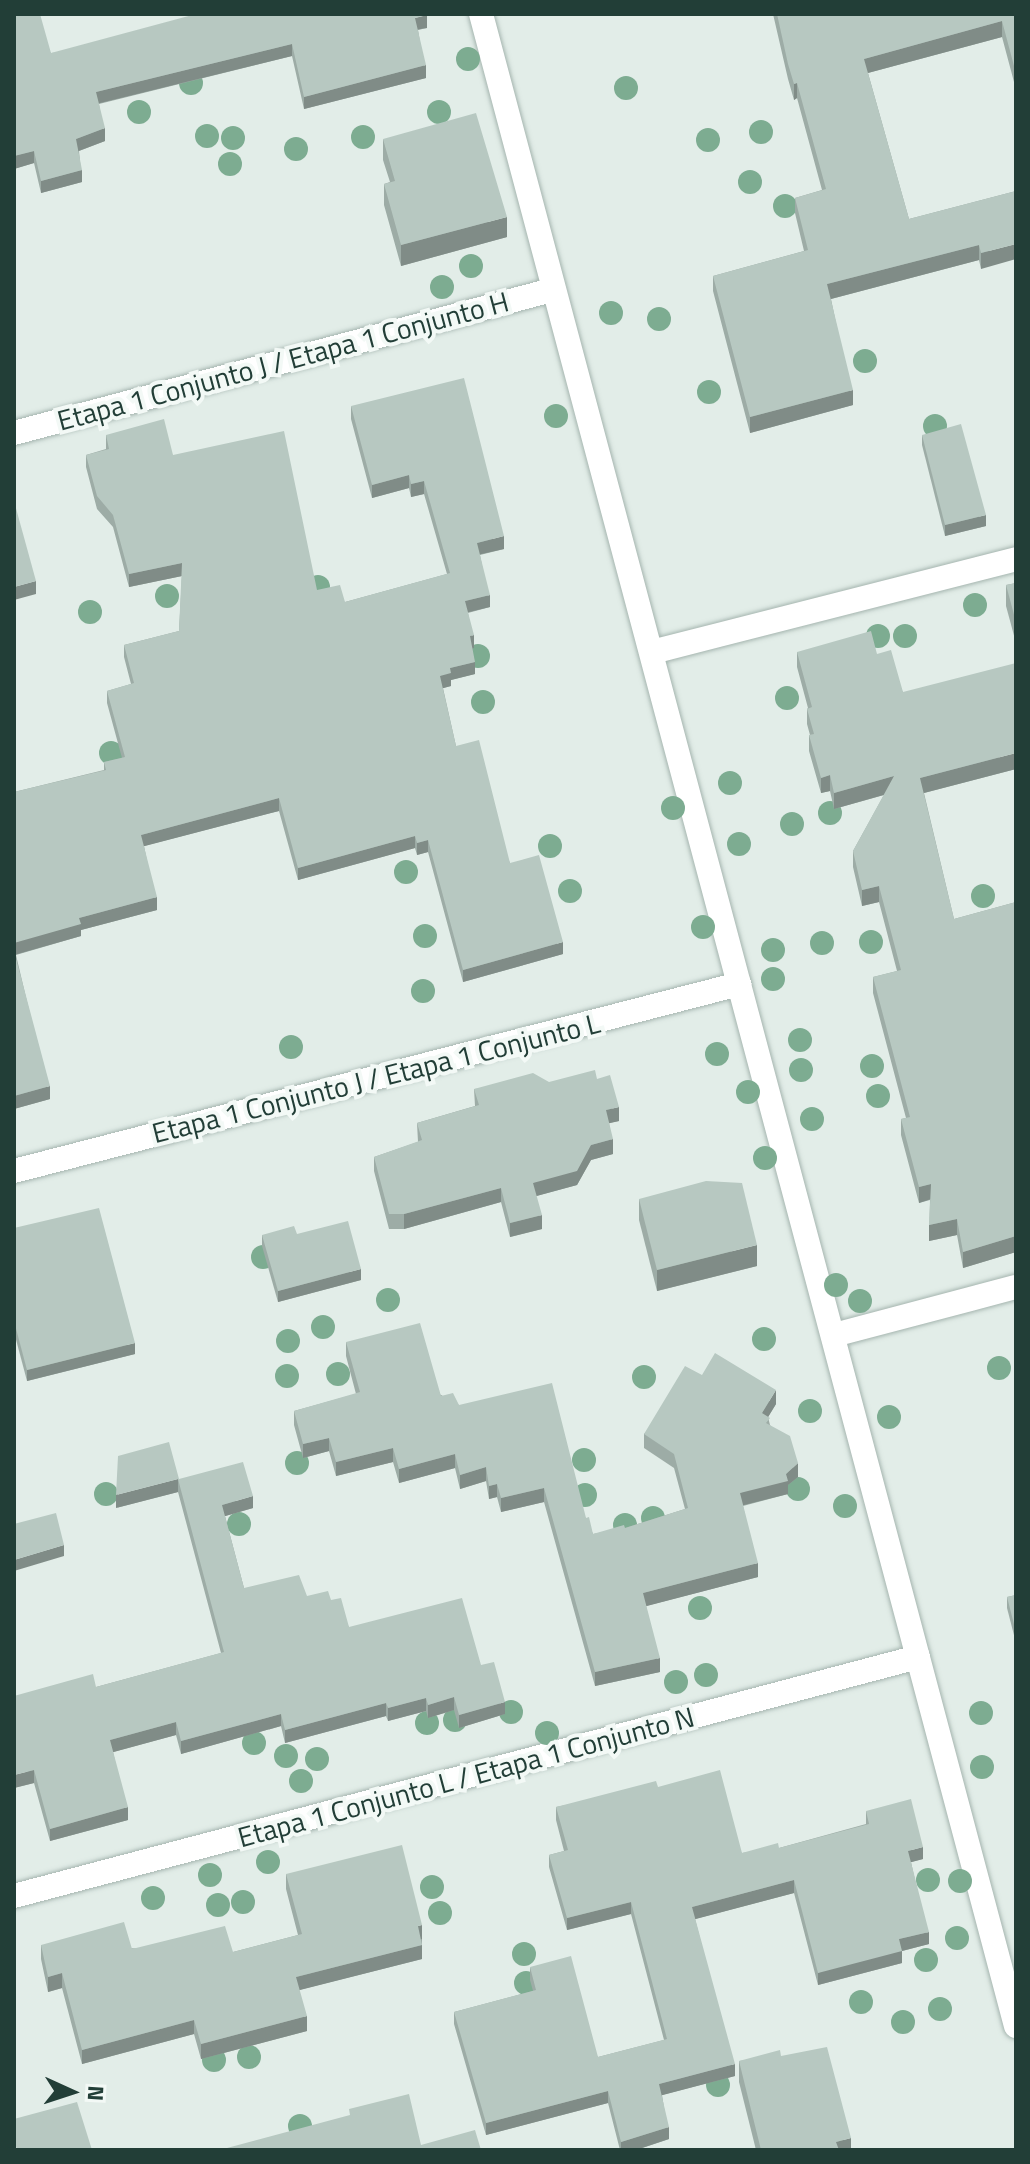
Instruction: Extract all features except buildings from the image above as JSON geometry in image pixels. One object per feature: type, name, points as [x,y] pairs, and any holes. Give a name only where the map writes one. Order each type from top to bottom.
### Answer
[{"type":"street","points":[[481,14],[1016,2026]]},
{"type":"street","name":"Etapa 1 Conjunto J / Etapa 1 Conjunto H","points":[[14,433],[552,290]]},
{"type":"street","points":[[652,652],[1016,559]]},
{"type":"street","name":"Etapa 1 Conjunto J / Etapa 1 Conjunto L","points":[[14,1171],[739,984]]},
{"type":"street","points":[[834,1335],[1016,1287]]},
{"type":"street","name":"Etapa 1 Conjunto L / Etapa 1 Conjunto N","points":[[14,1896],[918,1657]]}]
